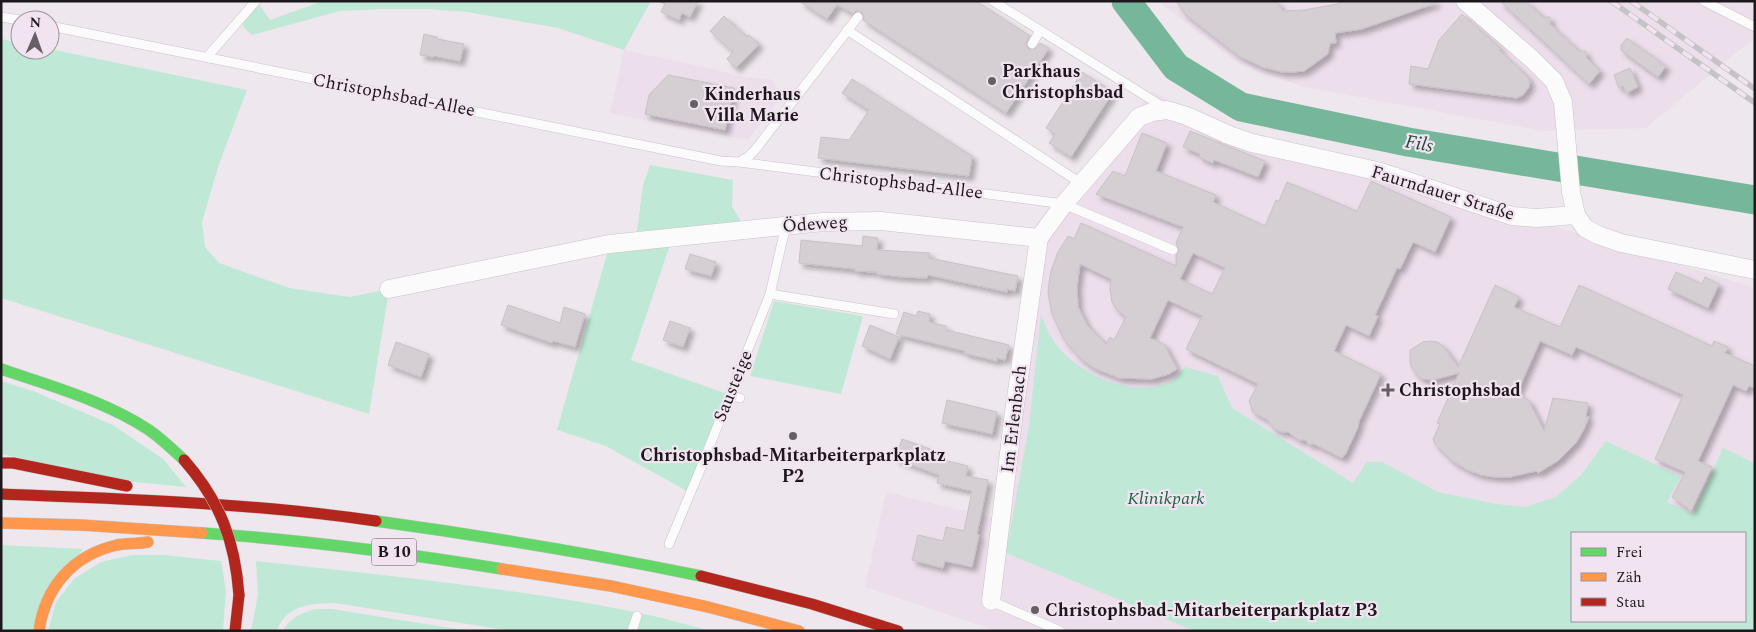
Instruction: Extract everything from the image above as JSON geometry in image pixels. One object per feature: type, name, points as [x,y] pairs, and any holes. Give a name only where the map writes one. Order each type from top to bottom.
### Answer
[{"type":"highway","points":[[1,369],[100,404],[150,431],[166,443],[194,471],[208,490],[221,513],[234,554],[239,595],[235,631]]},
{"type":"highway","points":[[1,463],[13,463],[127,486],[161,501]]},
{"type":"highway","name":"B 10","points":[[1,494],[161,501],[314,512],[424,527],[564,549],[710,578],[812,604],[898,631]]},
{"type":"highway","name":"B 10","points":[[1,523],[176,531],[315,542],[411,554],[611,586],[708,607],[798,631]]},
{"type":"highway","name":"B 10","points":[[39,631],[43,610],[51,590],[74,564],[91,554],[118,545],[146,542],[176,531]]},
{"type":"street","points":[[1465,1],[1532,58],[1554,81],[1563,102],[1571,192],[1576,215],[1585,228],[1621,243],[1755,270]]},
{"type":"street","points":[[1038,238],[1064,204],[1139,118],[1152,112],[1167,110]]},
{"type":"street","name":"Faurndauer Straße","points":[[1167,110],[1188,116],[1229,135],[1252,143],[1381,172],[1512,216],[1537,218],[1576,215]]},
{"type":"street","name":"Ödeweg","points":[[389,289],[609,244],[786,225],[837,221],[881,221],[1038,238]]},
{"type":"street","name":"Im Erlenbach","points":[[991,601],[1038,238]]},
{"type":"lane","points":[[207,57],[256,1]]},
{"type":"lane","points":[[993,1],[1167,110]]},
{"type":"lane","points":[[1704,1],[1755,28]]},
{"type":"lane","points":[[739,162],[755,150],[858,17]]},
{"type":"lane","name":"Christophsbad-Allee","points":[[60,28],[721,161],[1064,204],[1173,250]]},
{"type":"lane","points":[[847,30],[1083,184]]},
{"type":"lane","points":[[1032,44],[1040,31]]},
{"type":"lane","name":"Sausteige","points":[[669,544],[770,294],[786,225]]},
{"type":"lane","points":[[770,294],[894,314]]},
{"type":"lane","points":[[730,395],[740,398]]},
{"type":"lane","points":[[991,601],[1060,631]]},
{"type":"lane","points":[[632,631],[637,616]]},
{"type":"shaded area","points":[[1158,1],[1755,1],[1755,39],[1646,128],[1543,131],[1305,87],[1258,72],[1234,60]]},
{"type":"shaded area","name":"Kinderhaus Villa Marie","points":[[624,50],[742,77],[770,79],[783,94],[748,140],[610,113]]},
{"type":"shaded area","name":"Christophsbad","points":[[1152,91],[1179,107],[1239,133],[1755,288],[1755,631],[997,631],[865,587],[886,492],[1005,521],[1043,237],[1055,215]]},
{"type":"green space","points":[[323,1],[651,1],[624,50],[558,28],[467,12],[427,9],[340,11],[252,35],[243,27],[244,22],[259,4],[270,20]]},
{"type":"green space","points":[[1,39],[10,41],[10,60],[60,60],[60,51],[247,90],[219,164],[202,222],[205,247],[219,263],[289,288],[350,297],[389,289],[369,414],[1,298]]},
{"type":"green space","points":[[650,165],[733,180],[732,207],[743,224],[637,231],[643,185]]},
{"type":"green space","points":[[670,245],[631,360],[730,395],[690,493],[606,446],[557,430],[607,254]]},
{"type":"green space","points":[[774,301],[863,316],[841,394],[750,376]]},
{"type":"green space","name":"Klinikpark","points":[[1041,315],[1053,340],[1065,355],[1092,374],[1108,381],[1124,386],[1141,388],[1157,386],[1172,381],[1185,367],[1218,376],[1232,408],[1353,483],[1367,462],[1382,462],[1438,492],[1497,504],[1525,507],[1556,497],[1581,475],[1606,441],[1681,477],[1667,502],[1693,514],[1723,448],[1755,463],[1755,631],[1195,631],[1006,553],[1029,426]]},
{"type":"green space","points":[[1,381],[33,391],[113,425],[163,459],[186,487],[123,481],[1,454]]},
{"type":"green space","points":[[1,545],[83,549],[33,631],[1,631]]},
{"type":"green space","points":[[132,555],[164,555],[221,561],[226,591],[223,631],[48,631],[56,602],[74,579],[101,562]]},
{"type":"green space","points":[[256,561],[443,582],[537,595],[640,613],[711,631],[511,631],[335,603],[301,607],[286,616],[277,631],[251,631],[258,595]]},
{"type":"green space","points":[[316,609],[332,609],[469,631],[283,631],[293,619]]},
{"type":"building","points":[[659,1],[698,1],[690,17],[682,13],[679,20],[661,12],[665,4]]},
{"type":"building","name":"Parkhaus Christophsbad","points":[[799,1],[976,1],[1030,36],[1026,43],[1028,49],[1035,49],[1040,43],[1049,48],[1006,113],[863,20],[864,15],[861,12],[856,11],[853,14],[837,4],[827,19]]},
{"type":"building","points":[[1176,1],[1276,1],[1283,11],[1304,10],[1344,1],[1436,1],[1436,3],[1362,29],[1335,33],[1336,43],[1330,43],[1328,54],[1304,71],[1282,72],[1262,67],[1239,56],[1186,15]]},
{"type":"building","points":[[1500,1],[1526,1],[1543,17],[1550,17],[1550,24],[1579,51],[1586,51],[1586,57],[1600,71],[1589,84]]},
{"type":"building","points":[[1462,14],[1500,48],[1499,50],[1527,76],[1530,82],[1529,87],[1523,95],[1517,98],[1409,84],[1411,66],[1428,69],[1439,40]]},
{"type":"building","points":[[724,16],[747,37],[749,35],[759,44],[736,68],[727,59],[733,52],[710,31]]},
{"type":"building","points":[[424,34],[437,37],[437,39],[464,44],[460,61],[420,55]]},
{"type":"building","points":[[1627,38],[1666,66],[1658,77],[1621,50],[1621,45]]},
{"type":"building","points":[[1630,68],[1638,87],[1626,93],[1623,86],[1619,88],[1614,75]]},
{"type":"building","points":[[1082,72],[1113,92],[1071,157],[1049,143],[1055,134],[1046,128]]},
{"type":"building","points":[[668,75],[734,88],[725,130],[645,114],[649,95]]},
{"type":"building","points":[[852,79],[972,156],[969,176],[818,158],[821,137],[849,140],[869,110],[842,93]]},
{"type":"building","points":[[1190,131],[1265,161],[1258,177],[1214,160],[1213,163],[1199,157],[1200,154],[1183,147]]},
{"type":"building","points":[[1142,133],[1167,143],[1156,171],[1216,195],[1213,202],[1265,226],[1276,200],[1279,201],[1287,182],[1357,211],[1371,181],[1451,217],[1435,252],[1413,242],[1400,269],[1397,268],[1375,315],[1378,316],[1369,336],[1346,325],[1334,351],[1381,374],[1342,458],[1314,444],[1308,444],[1306,440],[1299,440],[1288,432],[1282,432],[1273,428],[1268,420],[1253,412],[1249,401],[1258,384],[1186,349],[1202,316],[1168,300],[1150,338],[1164,344],[1177,369],[1169,374],[1152,379],[1119,378],[1094,368],[1082,360],[1064,340],[1052,314],[1048,294],[1049,283],[1058,252],[1068,236],[1074,239],[1081,223],[1176,266],[1176,255],[1179,250],[1176,243],[1183,227],[1096,194],[1113,171],[1125,176]],"holes":[[[1193,253],[1225,268],[1212,294],[1180,279]],[[1080,264],[1111,279],[1112,302],[1117,310],[1126,317],[1114,340],[1110,337],[1106,344],[1087,325],[1078,307],[1077,287]]]},
{"type":"building","points":[[863,236],[878,238],[877,250],[930,253],[929,258],[1018,276],[1015,291],[1007,289],[1007,292],[928,275],[927,278],[902,277],[877,274],[877,272],[855,271],[855,269],[799,263],[801,240],[862,246]]},
{"type":"building","points":[[690,254],[716,262],[711,276],[685,269]]},
{"type":"building","points":[[1676,272],[1702,284],[1705,277],[1719,284],[1708,308],[1668,289]]},
{"type":"building","points":[[1495,285],[1519,297],[1514,307],[1560,327],[1579,285],[1712,346],[1714,341],[1728,347],[1725,353],[1755,366],[1755,388],[1749,386],[1746,391],[1733,385],[1698,461],[1712,467],[1691,511],[1672,497],[1685,472],[1655,459],[1683,395],[1576,347],[1572,355],[1540,341],[1517,393],[1529,401],[1544,431],[1553,398],[1588,403],[1586,417],[1589,417],[1584,429],[1576,443],[1559,460],[1538,473],[1536,471],[1510,477],[1494,477],[1468,470],[1452,461],[1435,444],[1433,439],[1440,424],[1437,423],[1459,373],[1433,380],[1422,379],[1412,368],[1410,350],[1423,342],[1437,342],[1443,346],[1458,367]]},
{"type":"building","points":[[508,305],[560,323],[564,307],[585,314],[575,347],[553,341],[552,343],[501,325]]},
{"type":"building","points":[[918,311],[930,314],[929,322],[946,326],[946,330],[1009,345],[1005,360],[997,358],[997,361],[896,334],[904,312],[916,316]]},
{"type":"building","points":[[670,321],[690,328],[683,347],[663,340]]},
{"type":"building","points":[[870,325],[899,337],[890,359],[862,346]]},
{"type":"building","points":[[396,342],[429,354],[421,377],[388,365]]},
{"type":"building","points":[[947,400],[997,412],[992,434],[942,423]]},
{"type":"building","points":[[902,439],[930,449],[927,456],[968,466],[966,476],[988,480],[972,567],[945,561],[943,568],[912,560],[918,535],[943,541],[946,527],[964,531],[972,491],[937,483],[939,475],[895,459]]},
{"type":"waterway","name":"Fils","points":[[1126,1],[1176,67],[1241,107],[1408,142],[1755,200]]},
{"type":"railway","points":[[1611,1],[1755,103]]},
{"type":"railway","points":[[1631,1],[1755,89]]},
{"type":"traffic: fast","points":[[1,369],[96,402],[149,430],[184,460]]},
{"type":"traffic: fast","points":[[376,521],[539,546],[701,576]]},
{"type":"traffic: fast","points":[[202,533],[278,539],[502,569]]},
{"type":"traffic: slow","points":[[1,523],[81,525],[202,533]]},
{"type":"traffic: slow","points":[[39,631],[42,615],[55,587],[75,565],[87,556],[101,550],[117,545],[148,542]]},
{"type":"traffic: slow","points":[[502,569],[611,586],[708,607],[799,631]]},
{"type":"traffic: jam","points":[[184,460],[197,475],[224,523],[234,557],[239,595]]},
{"type":"traffic: jam","points":[[1,463],[13,463],[127,486]]},
{"type":"traffic: jam","points":[[1,494],[236,506],[376,521]]},
{"type":"traffic: jam","points":[[701,576],[812,604],[898,631]]},
{"type":"traffic: jam","points":[[235,631],[239,595]]},
{"type":"place","name":"Parkhaus Christophsbad","points":[[992,81]]},
{"type":"place","name":"Kinderhaus Villa Marie","points":[[694,104]]},
{"type":"place","name":"Christophsbad","points":[[1388,390]]},
{"type":"place","name":"Christophsbad-Mitarbeiterparkplatz P2","points":[[793,436]]},
{"type":"place","name":"Christophsbad-Mitarbeiterparkplatz P3","points":[[1035,610]]}]
